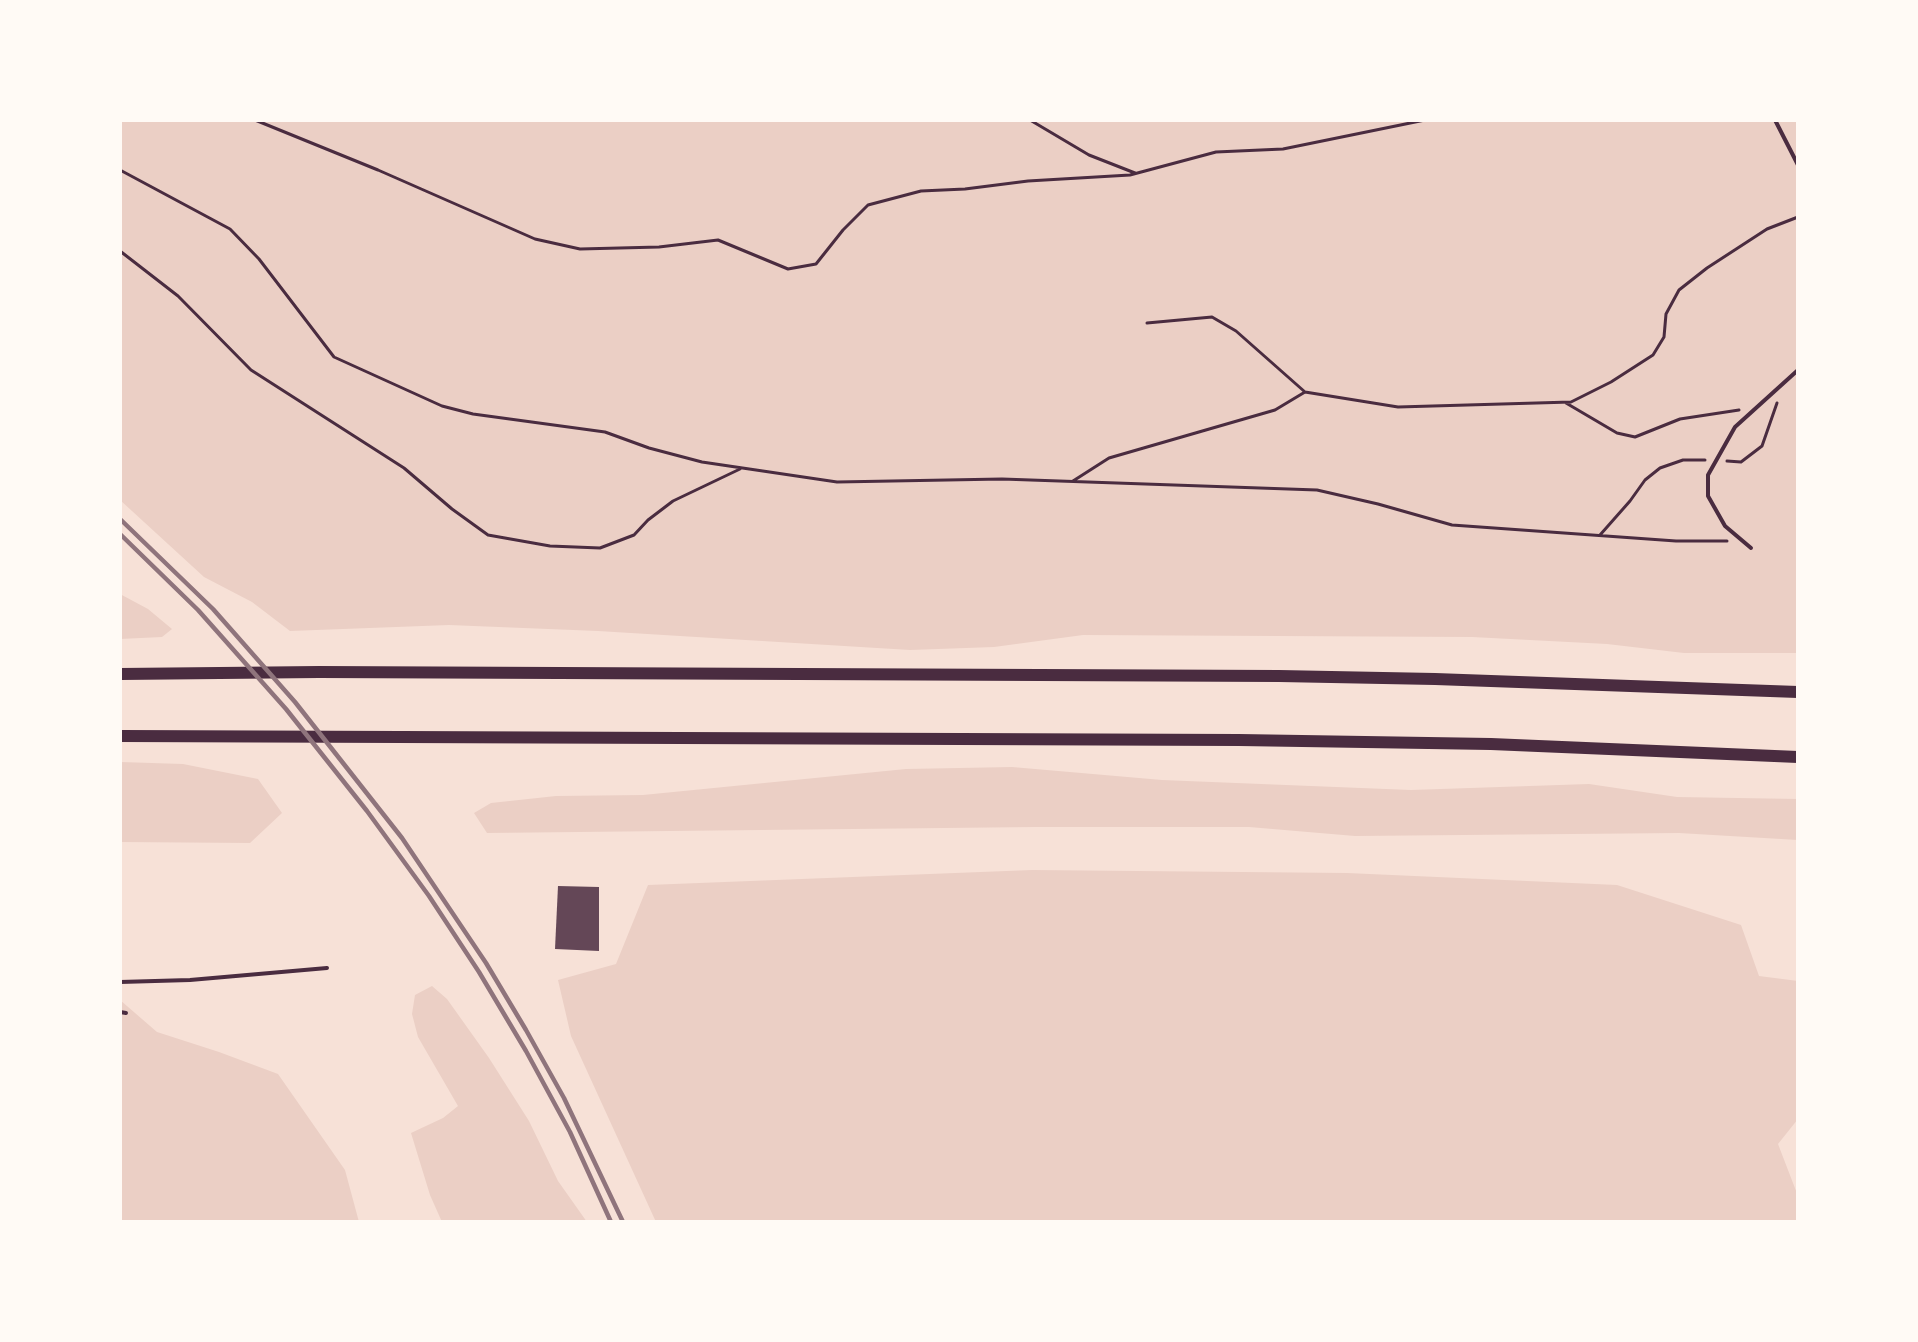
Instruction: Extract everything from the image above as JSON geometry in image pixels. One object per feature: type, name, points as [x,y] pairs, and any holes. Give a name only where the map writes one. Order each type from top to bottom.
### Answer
[{"type":"highway","points":[[120,674],[319,672],[1279,676],[1798,692]]},
{"type":"highway","points":[[120,736],[1239,740],[1491,744],[1798,757]]},
{"type":"lane","points":[[1775,120],[1798,165]]},
{"type":"lane","points":[[1751,548],[1725,526],[1708,496],[1708,475],[1735,427],[1798,370]]},
{"type":"lane","points":[[120,982],[190,980],[327,968]]},
{"type":"lane","points":[[120,1012],[126,1013]]},
{"type":"path","points":[[255,120],[378,170],[535,239],[580,249],[659,247],[718,240],[788,270],[816,264],[843,230],[868,206],[921,191],[1136,173],[1216,152],[1283,149],[1425,120]]},
{"type":"path","points":[[1030,120],[1089,155],[1136,173]]},
{"type":"path","points":[[120,170],[230,229],[258,259],[334,357],[442,406],[473,414],[605,432],[649,448],[702,462],[837,482],[1002,479],[1317,490],[1452,525],[1676,541],[1744,541]]},
{"type":"path","points":[[1147,323],[1212,317],[1236,331],[1305,393],[1398,407],[1571,402],[1611,382],[1653,355],[1664,337],[1666,314],[1678,290],[1767,229],[1798,217]]},
{"type":"path","points":[[120,251],[178,297],[251,370],[404,468],[452,509],[488,535],[550,546],[600,548],[634,535],[648,520],[673,501],[742,468]]},
{"type":"path","points":[[1600,536],[1645,480],[1660,468],[1683,460],[1740,462],[1762,446],[1778,401],[1777,389]]},
{"type":"path","points":[[1072,482],[1109,458],[1275,410],[1305,393]]},
{"type":"path","points":[[1566,402],[1617,433],[1635,437],[1680,419],[1756,408]]},
{"type":"shaded area","points":[[120,120],[1798,120],[1798,653],[1684,653],[1607,644],[1472,637],[1083,635],[994,647],[910,650],[598,631],[449,625],[290,631],[252,602],[204,577],[120,500]]},
{"type":"shaded area","points":[[120,594],[148,609],[172,629],[162,637],[120,639]]},
{"type":"shaded area","points":[[120,762],[183,764],[258,779],[282,813],[250,843],[120,842]]},
{"type":"shaded area","points":[[1012,767],[1162,780],[1411,790],[1589,784],[1677,797],[1798,799],[1798,840],[1679,833],[1355,836],[1249,827],[487,833],[474,813],[491,803],[556,796],[643,795],[906,769]]},
{"type":"shaded area","points":[[1032,870],[1347,873],[1617,885],[1741,925],[1759,976],[1798,981],[1798,1119],[1778,1144],[1798,1196],[1798,1222],[656,1222],[571,1036],[558,980],[616,964],[648,885]]},
{"type":"shaded area","points":[[432,986],[447,999],[489,1058],[529,1121],[558,1181],[587,1222],[442,1222],[430,1195],[411,1133],[443,1118],[458,1106],[418,1037],[412,1014],[415,995]]},
{"type":"shaded area","points":[[120,1000],[157,1032],[278,1074],[345,1170],[359,1222],[120,1222]]},
{"type":"building","points":[[558,886],[599,887],[599,951],[555,949]]},
{"type":"railway","points":[[120,519],[213,609],[295,702],[402,838],[486,963],[526,1030],[564,1098],[623,1222]]},
{"type":"railway","points":[[120,534],[198,610],[286,709],[367,811],[429,896],[479,972],[526,1051],[570,1132],[611,1222]]}]
